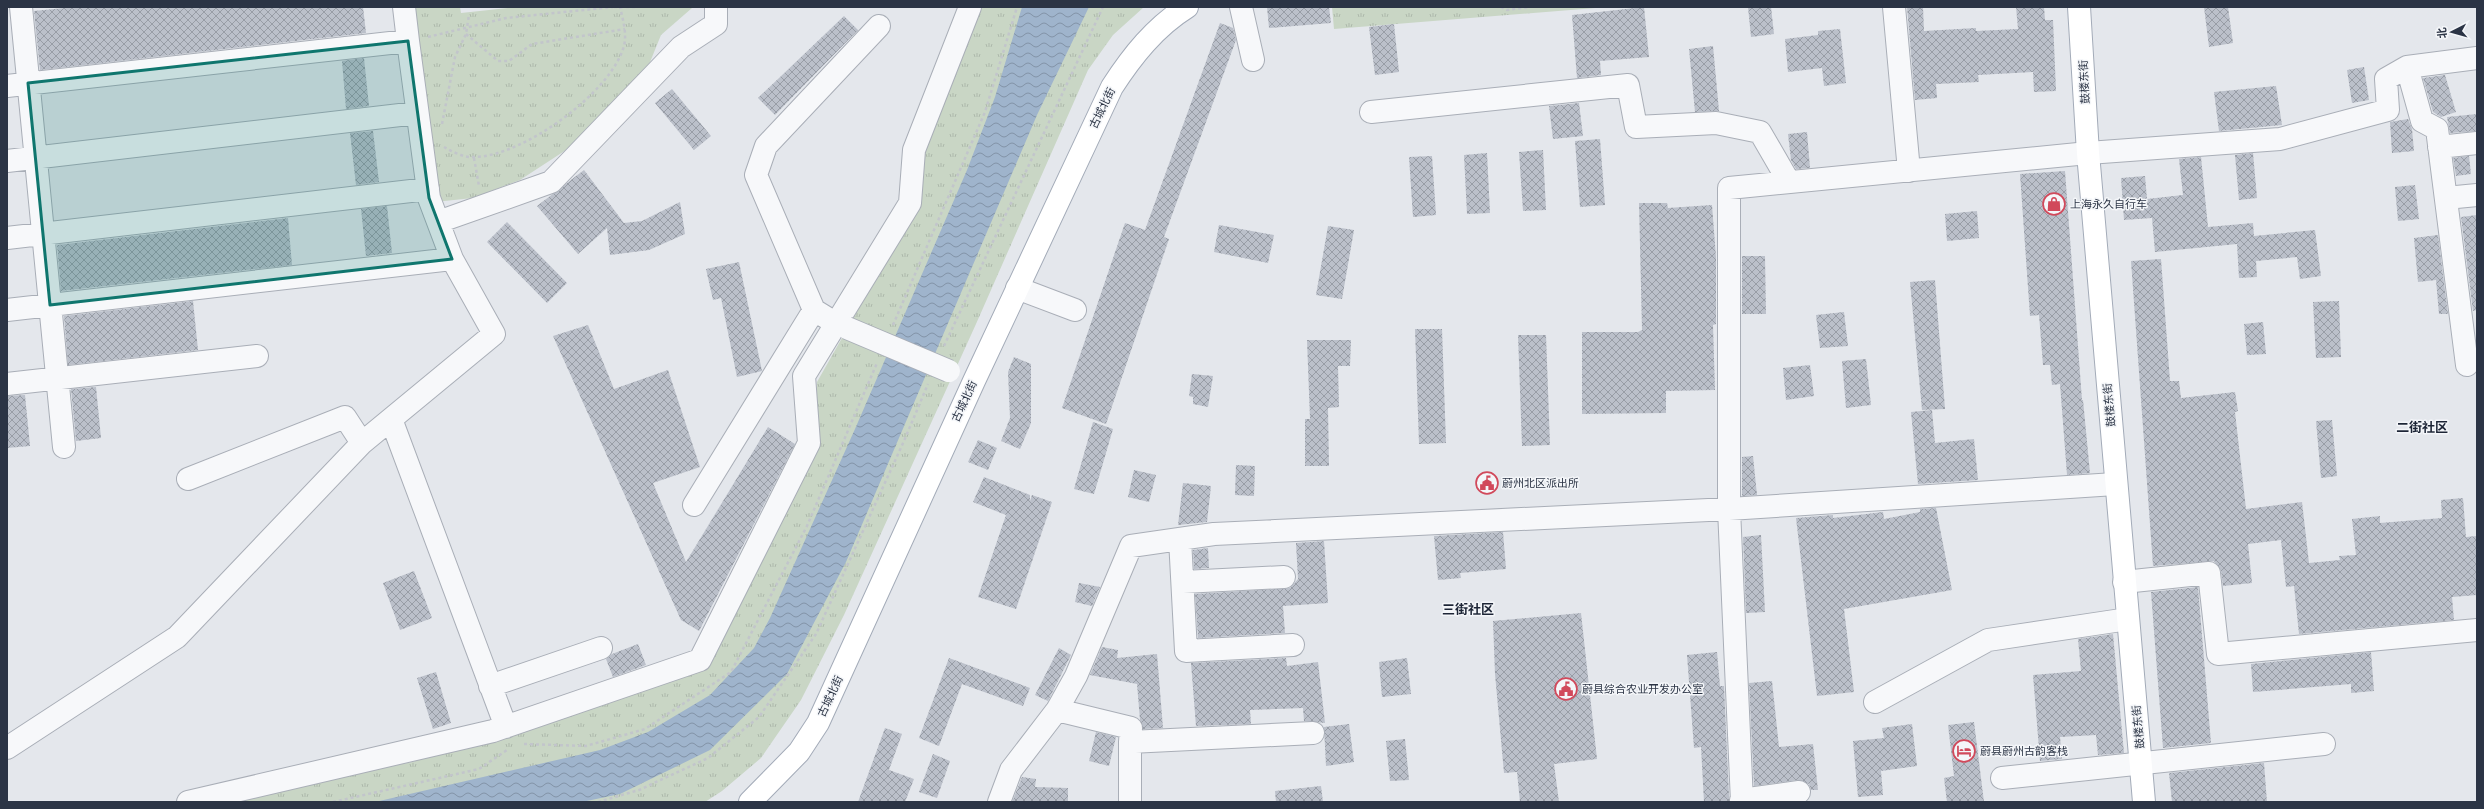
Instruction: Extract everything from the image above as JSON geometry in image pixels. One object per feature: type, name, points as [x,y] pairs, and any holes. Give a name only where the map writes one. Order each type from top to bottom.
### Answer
[{"type":"main road","name":"古城北街","points":[[750,802],[799,752],[818,723],[974,381],[1112,87],[1130,60],[1146,42],[1171,17],[1187,7]]},
{"type":"main road","name":"鼓楼东街","points":[[2079,7],[2088,154],[2115,484],[2144,802]]},
{"type":"street","points":[[7,9],[22,7],[28,84],[64,447]]},
{"type":"street","points":[[7,748],[177,637],[362,443],[494,334],[452,259],[438,222],[428,188],[404,7]]},
{"type":"street","points":[[438,222],[551,182],[681,47],[716,24],[716,7]]},
{"type":"street","points":[[188,802],[511,735],[700,660],[809,443],[804,376],[842,326],[910,203],[914,150],[970,7]]},
{"type":"street","points":[[1241,7],[1253,60]]},
{"type":"street","points":[[1894,7],[1909,171]]},
{"type":"street","points":[[879,26],[766,146],[756,174],[814,310],[842,326],[940,374],[974,381]]},
{"type":"street","points":[[7,86],[408,41]]},
{"type":"street","points":[[1800,792],[1742,801],[1729,509],[1729,188],[2088,154],[2280,138],[2388,110],[2386,79],[2407,67],[2477,58]]},
{"type":"street","points":[[2407,67],[2422,121],[2437,129],[2467,365]]},
{"type":"street","points":[[1371,112],[1628,85],[1636,127],[1716,123],[1760,132],[1789,182]]},
{"type":"street","points":[[7,161],[417,114]]},
{"type":"street","points":[[2439,147],[2477,143]]},
{"type":"street","points":[[7,238],[428,188]]},
{"type":"street","points":[[2446,198],[2477,195]]},
{"type":"street","points":[[7,310],[452,259]]},
{"type":"street","points":[[1017,288],[1075,310]]},
{"type":"street","points":[[694,506],[814,310]]},
{"type":"street","points":[[7,384],[257,356]]},
{"type":"street","points":[[188,479],[345,417],[362,443]]},
{"type":"street","points":[[391,419],[490,686],[511,735]]},
{"type":"street","points":[[999,802],[1011,770],[1056,710],[1076,676],[1131,546],[1214,534],[1729,509],[2115,484]]},
{"type":"street","points":[[1180,539],[1186,651],[1293,645]]},
{"type":"street","points":[[2124,582],[2209,573],[2218,654],[2477,630]]},
{"type":"street","points":[[1183,582],[1284,577]]},
{"type":"street","points":[[1875,702],[1988,640],[2128,619]]},
{"type":"street","points":[[490,686],[601,648]]},
{"type":"street","points":[[1056,710],[1131,728],[1130,802]]},
{"type":"street","points":[[1130,742],[1313,733]]},
{"type":"street","points":[[2002,778],[2141,762],[2324,744]]},
{"type":"path","points":[[408,41],[506,18],[613,7],[635,7]]},
{"type":"path","points":[[892,328],[985,112],[1017,7]]},
{"type":"path","points":[[943,347],[958,311],[1103,7]]},
{"type":"path","points":[[1501,7],[1507,10],[1529,7]]},
{"type":"path","points":[[422,148],[438,144],[458,154],[474,158],[494,155],[525,143],[570,114],[604,83],[624,46],[625,29],[620,8]]},
{"type":"path","points":[[441,130],[455,57],[466,34],[469,15]]},
{"type":"path","points":[[466,34],[498,61],[509,61],[532,44],[625,29]]},
{"type":"path","points":[[474,158],[482,206]]},
{"type":"path","points":[[511,735],[586,746],[645,729],[731,672],[807,526],[879,358]]},
{"type":"path","points":[[598,802],[639,790],[708,758],[759,717],[816,634],[904,441],[940,374]]},
{"type":"path","points":[[333,802],[479,769],[510,748]]},
{"type":"highlighted area","points":[[408,41],[429,198],[452,259],[50,305],[28,83]]},
{"type":"green space","points":[[413,7],[460,7],[461,13],[516,7],[692,8],[661,35],[646,72],[586,137],[520,180],[473,198],[435,202]]},
{"type":"green space","points":[[982,7],[1144,7],[1113,35],[1088,70],[976,324],[844,615],[801,700],[761,758],[722,791],[705,802],[214,802],[412,762],[551,721],[708,667],[814,444],[817,382],[909,220],[924,147]]},
{"type":"green space","points":[[1332,7],[1608,7],[1334,29]]},
{"type":"water","points":[[1022,7],[1089,7],[1037,115],[846,562],[787,674],[710,750],[620,794],[582,802],[375,802],[600,750],[648,732],[710,695],[754,648],[770,618],[855,429],[967,170],[995,97]]},
{"type":"building","points":[[74,7],[363,7],[366,33],[40,70],[34,11]]},
{"type":"building","points":[[1267,7],[1329,7],[1331,23],[1269,28]]},
{"type":"building","points":[[1644,7],[1649,57],[1600,61],[1601,75],[1577,78],[1572,15]]},
{"type":"building","points":[[1748,7],[1771,7],[1774,34],[1751,37]]},
{"type":"building","points":[[1907,7],[1923,7],[1924,31],[1976,28],[1976,31],[2018,29],[2016,7],[2044,7],[2045,20],[2053,20],[2056,91],[2034,92],[2033,72],[1978,75],[1979,82],[1936,84],[1937,98],[1915,100]]},
{"type":"building","points":[[2204,7],[2228,7],[2233,43],[2209,47]]},
{"type":"building","points":[[844,16],[858,30],[775,115],[758,98]]},
{"type":"building","points":[[1220,23],[1233,28],[1236,40],[1164,237],[1169,239],[1106,424],[1062,408],[1125,223],[1145,230]]},
{"type":"building","points":[[1394,24],[1399,72],[1375,75],[1369,27]]},
{"type":"building","points":[[1840,29],[1846,83],[1824,86],[1822,68],[1788,72],[1785,39],[1818,35],[1818,31]]},
{"type":"building","points":[[1713,46],[1719,111],[1695,112],[1689,49]]},
{"type":"building","points":[[364,58],[369,106],[346,109],[342,61]]},
{"type":"building","points":[[2364,67],[2369,100],[2352,103],[2347,70]]},
{"type":"building","points":[[2445,75],[2456,112],[2441,117],[2433,112],[2423,78]]},
{"type":"building","points":[[2276,86],[2282,125],[2219,131],[2214,92]]},
{"type":"building","points":[[672,89],[711,136],[694,150],[655,103]]},
{"type":"building","points":[[1579,103],[1583,136],[1553,139],[1549,106]]},
{"type":"building","points":[[2477,114],[2477,131],[2450,133],[2447,117]]},
{"type":"building","points":[[2408,119],[2412,129],[2414,151],[2392,153],[2390,122]]},
{"type":"building","points":[[373,131],[379,182],[356,185],[350,133]]},
{"type":"building","points":[[1807,132],[1810,168],[1796,169],[1791,160],[1788,134]]},
{"type":"building","points":[[1600,139],[1605,205],[1580,207],[1575,141]]},
{"type":"building","points":[[1543,150],[1546,210],[1523,211],[1519,152]]},
{"type":"building","points":[[1487,153],[1490,213],[1467,214],[1464,155]]},
{"type":"building","points":[[2253,153],[2257,198],[2239,200],[2235,155]]},
{"type":"building","points":[[1432,156],[1436,215],[1413,217],[1409,157]]},
{"type":"building","points":[[2469,156],[2471,174],[2456,176],[2453,158]]},
{"type":"building","points":[[2201,157],[2208,227],[2253,223],[2254,236],[2315,230],[2321,276],[2300,279],[2297,257],[2256,261],[2257,277],[2239,278],[2237,244],[2155,252],[2152,218],[2124,220],[2121,178],[2145,176],[2147,199],[2183,195],[2179,159]]},
{"type":"building","points":[[584,170],[624,223],[642,221],[680,202],[685,234],[649,250],[610,255],[607,228],[578,254],[537,206]]},
{"type":"building","points":[[2065,171],[2082,400],[2090,473],[2067,475],[2060,384],[2052,385],[2050,365],[2043,365],[2039,315],[2030,316],[2020,174]]},
{"type":"building","points":[[2415,185],[2419,219],[2398,221],[2395,187]]},
{"type":"building","points":[[1639,203],[1667,203],[1668,208],[1712,205],[1716,257],[1716,324],[1713,325],[1715,390],[1666,391],[1666,413],[1582,414],[1582,332],[1638,332],[1642,330]]},
{"type":"building","points":[[387,206],[392,253],[366,256],[361,209]]},
{"type":"building","points":[[1977,211],[1979,238],[1947,241],[1945,214]]},
{"type":"building","points":[[2477,215],[2477,310],[2473,311],[2461,217]]},
{"type":"building","points":[[288,218],[292,265],[61,291],[57,245]]},
{"type":"building","points":[[507,222],[567,283],[547,303],[487,242]]},
{"type":"building","points":[[1219,225],[1274,235],[1268,263],[1214,252]]},
{"type":"building","points":[[1328,226],[1354,230],[1342,299],[1316,295]]},
{"type":"building","points":[[2438,235],[2448,314],[2439,314],[2436,280],[2418,282],[2414,238]]},
{"type":"building","points":[[1742,256],[1765,256],[1766,314],[1742,314]]},
{"type":"building","points":[[2161,259],[2170,381],[2179,381],[2181,398],[2235,392],[2238,411],[2235,412],[2246,509],[2302,502],[2309,563],[2340,560],[2339,556],[2356,555],[2352,519],[2380,516],[2380,523],[2442,518],[2441,500],[2463,498],[2466,537],[2477,536],[2477,595],[2452,597],[2454,620],[2299,634],[2294,586],[2286,587],[2281,540],[2248,544],[2252,583],[2223,586],[2221,571],[2214,561],[2153,566],[2131,261]]},
{"type":"building","points":[[739,262],[762,371],[737,377],[721,298],[713,300],[706,269]]},
{"type":"building","points":[[1935,280],[1945,409],[1922,410],[1910,282]]},
{"type":"building","points":[[193,301],[198,350],[68,365],[64,316]]},
{"type":"building","points":[[2339,301],[2341,357],[2316,358],[2313,302]]},
{"type":"building","points":[[1844,312],[1848,346],[1820,348],[1816,315]]},
{"type":"building","points":[[2263,322],[2266,354],[2247,355],[2244,324]]},
{"type":"building","points":[[588,325],[614,389],[668,370],[700,467],[653,483],[686,562],[768,427],[795,444],[699,631],[681,620],[553,336]]},
{"type":"building","points":[[1415,329],[1442,329],[1446,443],[1419,444]]},
{"type":"building","points":[[1518,335],[1546,335],[1550,445],[1522,446]]},
{"type":"building","points":[[1307,340],[1351,340],[1350,366],[1338,366],[1339,407],[1328,408],[1329,466],[1305,466],[1305,419],[1310,419]]},
{"type":"building","points":[[1014,357],[1031,364],[1031,423],[1020,449],[1001,441],[1010,418],[1008,372]]},
{"type":"building","points":[[1866,359],[1871,405],[1846,408],[1842,361]]},
{"type":"building","points":[[1810,365],[1814,396],[1786,400],[1783,368]]},
{"type":"building","points":[[1192,374],[1213,376],[1208,407],[1193,404],[1193,397],[1189,396]]},
{"type":"building","points":[[96,387],[101,438],[76,441],[71,389]]},
{"type":"building","points":[[25,395],[30,446],[7,448],[7,396]]},
{"type":"building","points":[[1932,410],[1935,443],[1974,439],[1978,480],[1918,484],[1911,412]]},
{"type":"building","points":[[2332,420],[2337,476],[2321,478],[2316,421]]},
{"type":"building","points":[[1093,422],[1113,429],[1094,494],[1074,489]]},
{"type":"building","points":[[978,440],[997,448],[988,470],[968,462]]},
{"type":"building","points":[[1753,456],[1757,495],[1742,496],[1742,457]]},
{"type":"building","points":[[1236,465],[1255,466],[1254,496],[1235,495]]},
{"type":"building","points":[[1134,470],[1156,475],[1149,502],[1128,497]]},
{"type":"building","points":[[984,477],[1030,495],[1030,501],[1032,495],[1052,502],[1016,609],[978,597],[1006,515],[973,502]]},
{"type":"building","points":[[1183,483],[1211,486],[1207,522],[1178,525]]},
{"type":"building","points":[[1936,508],[1952,590],[1844,609],[1854,692],[1817,696],[1796,518],[1833,515],[1833,518],[1883,512],[1884,519],[1920,512],[1920,509]]},
{"type":"building","points":[[1503,532],[1506,569],[1460,573],[1461,578],[1438,580],[1434,536]]},
{"type":"building","points":[[1761,535],[1765,612],[1746,613],[1743,537]]},
{"type":"building","points":[[1324,541],[1328,603],[1283,606],[1285,633],[1198,638],[1195,594],[1290,588],[1298,579],[1296,543]]},
{"type":"building","points":[[1208,548],[1209,568],[1194,569],[1193,550]]},
{"type":"building","points":[[414,571],[432,618],[400,630],[383,583]]},
{"type":"building","points":[[1079,583],[1100,587],[1092,606],[1075,602]]},
{"type":"building","points":[[2198,587],[2211,743],[2163,748],[2151,592]]},
{"type":"building","points":[[1581,613],[1597,759],[1554,764],[1559,802],[1520,802],[1517,772],[1504,773],[1495,674],[1493,621]]},
{"type":"building","points":[[2113,634],[2124,753],[2098,755],[2096,735],[2060,737],[2062,759],[2040,761],[2033,675],[2081,671],[2078,639]]},
{"type":"building","points":[[638,644],[646,665],[613,677],[606,659],[612,654]]},
{"type":"building","points":[[1102,647],[1118,650],[1117,658],[1157,654],[1163,728],[1143,729],[1140,720],[1137,684],[1090,675]]},
{"type":"building","points":[[1059,648],[1071,655],[1048,701],[1035,695]]},
{"type":"building","points":[[1717,652],[1720,686],[1724,686],[1729,802],[1704,802],[1701,747],[1694,748],[1687,655]]},
{"type":"building","points":[[2371,652],[2374,691],[2351,693],[2351,684],[2253,692],[2251,664]]},
{"type":"building","points":[[949,658],[1030,688],[1023,706],[962,684],[939,746],[919,738]]},
{"type":"building","points":[[1286,658],[1287,666],[1318,662],[1325,723],[1304,721],[1303,708],[1250,710],[1251,724],[1196,726],[1191,663]]},
{"type":"building","points":[[1407,658],[1411,694],[1382,697],[1379,662]]},
{"type":"building","points":[[436,672],[451,723],[433,729],[417,678]]},
{"type":"building","points":[[1772,681],[1779,747],[1813,744],[1818,790],[1811,790],[1809,784],[1798,780],[1754,786],[1749,683]]},
{"type":"building","name":"蔚县蔚州古韵客栈","points":[[1974,722],[1984,802],[1947,802],[1944,778],[1954,776],[1948,725]]},
{"type":"building","points":[[1349,724],[1354,762],[1326,766],[1324,727]]},
{"type":"building","points":[[1912,724],[1917,766],[1881,771],[1883,795],[1858,797],[1853,741],[1884,738],[1882,728]]},
{"type":"building","points":[[885,728],[902,734],[889,770],[914,779],[905,802],[858,802]]},
{"type":"building","points":[[1096,732],[1116,737],[1109,766],[1089,761]]},
{"type":"building","points":[[1405,739],[1409,780],[1390,781],[1386,741]]},
{"type":"building","points":[[933,754],[950,761],[937,798],[919,792]]},
{"type":"building","points":[[2264,763],[2267,802],[2172,802],[2169,773]]},
{"type":"building","points":[[1022,777],[1036,779],[1035,787],[1068,788],[1068,802],[1012,802]]},
{"type":"building","points":[[1321,786],[1323,802],[1276,802],[1275,791]]},
{"type":"place","name":"上海永久自行车","points":[[2054,204]]},
{"type":"place","name":"蔚州北区派出所","points":[[1487,483]]},
{"type":"place","name":"蔚县综合农业开发办公室","points":[[1566,689]]},
{"type":"place","name":"蔚县蔚州古韵客栈","points":[[1964,751]]},
{"type":"district","name":"二街社区","points":[[2422,427]]},
{"type":"district","name":"三街社区","points":[[1468,609]]}]
